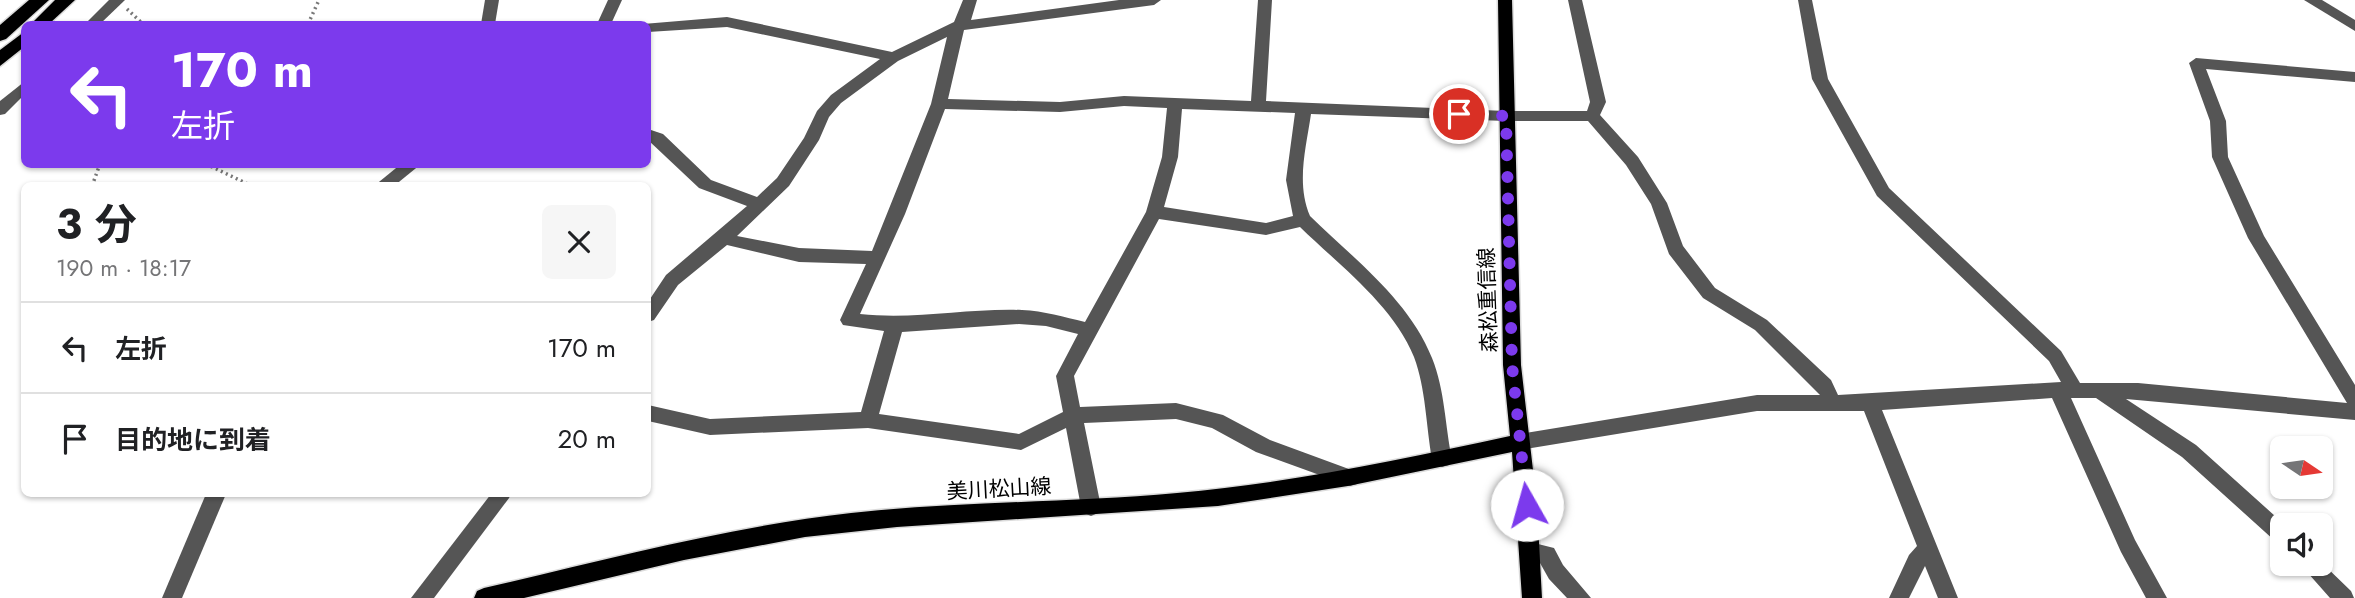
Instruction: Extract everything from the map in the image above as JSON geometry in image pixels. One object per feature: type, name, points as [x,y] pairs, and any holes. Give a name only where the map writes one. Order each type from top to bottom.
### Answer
[{"type":"highway","points":[[0,35],[40,0]]},
{"type":"highway","points":[[42,21],[66,0]]},
{"type":"highway","points":[[0,60],[21,41]]},
{"type":"main road","name":"森松重信線","points":[[1505,0],[1512,365],[1532,598]]},
{"type":"main road","name":"美川松山線","points":[[484,598],[698,548],[805,528],[894,518],[1175,502],[1350,478],[1519,442]]},
{"type":"street","points":[[488,21],[492,0]]},
{"type":"street","points":[[605,21],[615,0]]},
{"type":"street","points":[[970,0],[944,72],[939,104],[897,214],[875,257],[849,320],[895,325],[1018,317],[1046,319],[1088,330]]},
{"type":"street","points":[[651,311],[672,280],[760,205],[797,163],[822,116],[836,99],[893,57],[960,26],[1154,0]]},
{"type":"street","points":[[1258,105],[1265,0]]},
{"type":"street","points":[[1575,0],[1598,102],[1592,116]]},
{"type":"street","points":[[1805,0],[1820,79],[1883,192],[2055,356],[2129,546],[2157,598]]},
{"type":"street","points":[[2311,0],[2355,26]]},
{"type":"street","points":[[96,21],[122,4]]},
{"type":"street","points":[[651,27],[727,22],[893,57]]},
{"type":"street","points":[[2355,77],[2196,62],[2218,121],[2220,157],[2256,238],[2355,401]]},
{"type":"street","points":[[0,110],[21,90]]},
{"type":"street","points":[[939,104],[1060,107],[1124,101],[1506,116],[1592,116],[1632,161],[1659,203],[1675,249],[1709,293],[1761,325],[1824,385],[1833,403]]},
{"type":"street","points":[[1091,507],[1065,376],[1154,212],[1170,158],[1175,103]]},
{"type":"street","points":[[1304,107],[1294,191],[1295,206],[1303,220],[1402,320],[1416,343],[1423,358],[1434,400],[1442,458]]},
{"type":"street","points":[[651,135],[705,184],[760,205]]},
{"type":"street","points":[[387,182],[407,168]]},
{"type":"street","points":[[1154,212],[1266,229],[1303,220]]},
{"type":"street","points":[[724,238],[741,245],[830,257],[875,257]]},
{"type":"street","points":[[869,420],[895,325]]},
{"type":"street","points":[[2097,389],[2189,451],[2270,524]]},
{"type":"street","points":[[1519,442],[1757,403],[1870,403],[2066,390],[2097,389],[2355,412]]},
{"type":"street","points":[[1870,403],[1948,598]]},
{"type":"street","points":[[651,414],[710,427],[869,420],[1021,442],[1074,415],[1177,411],[1216,421],[1262,446],[1350,478]]},
{"type":"street","points":[[172,598],[215,497]]},
{"type":"street","points":[[421,598],[500,497]]},
{"type":"street","points":[[1899,598],[1916,562],[1929,548]]},
{"type":"street","points":[[1530,551],[1547,555],[1556,572],[1581,598]]},
{"type":"street","points":[[2322,576],[2344,598]]},
{"type":"path","points":[[309,21],[319,0]]},
{"type":"path","points":[[122,4],[140,21]]},
{"type":"path","points":[[214,168],[244,182]]},
{"type":"route","points":[[1459,114],[1506,116],[1512,365],[1527,505]]}]
